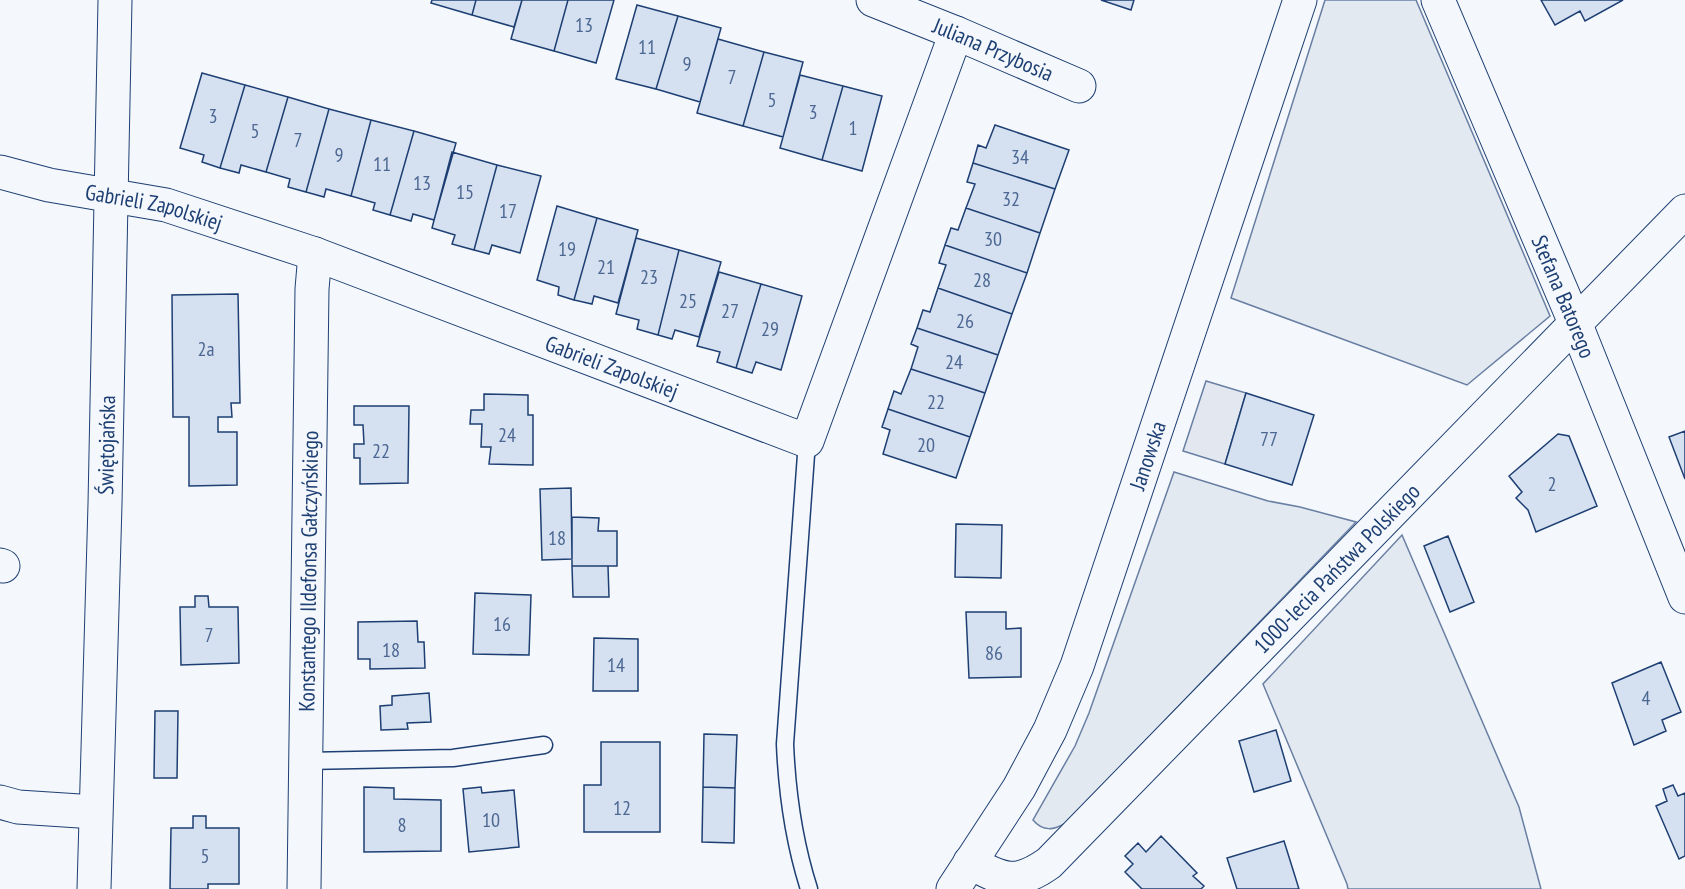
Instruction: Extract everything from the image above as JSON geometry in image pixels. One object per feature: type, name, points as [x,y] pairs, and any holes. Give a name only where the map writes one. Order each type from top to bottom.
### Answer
[{"type":"street","name":"Świętojańska","points":[[94,889],[105,504],[108,262],[115,0]]},
{"type":"street","name":"Juliana Przybosia","points":[[873,0],[957,33],[1079,86]]},
{"type":"street","name":"Janowska","points":[[961,876],[1029,768],[1050,730],[1077,666],[1300,0]]},
{"type":"street","name":"Stefana Batorego","points":[[1438,0],[1576,325],[1685,597]]},
{"type":"street","points":[[807,441],[957,33]]},
{"type":"street","name":"Gabrieli Zapolskiej","points":[[0,172],[49,185],[166,205],[315,254],[807,441]]},
{"type":"street","name":"1000-lecia Państwa Polskiego","points":[[961,876],[990,874],[1012,884],[1032,875],[1049,863],[1685,212]]},
{"type":"street","name":"Konstantego Ildefonsa Gałczyńskiego","points":[[304,889],[312,290],[315,254]]},
{"type":"street","points":[[0,802],[18,807],[96,812]]},
{"type":"lane","points":[[807,441],[784,744],[787,786],[803,870],[809,889]]},
{"type":"lane","points":[[306,761],[453,758],[544,745]]},
{"type":"shaded area","points":[[1325,0],[1416,0],[1550,316],[1467,385],[1231,298]]},
{"type":"shaded area","points":[[1206,381],[1246,393],[1225,464],[1183,451]]},
{"type":"shaded area","points":[[1174,472],[1268,501],[1356,522],[1066,823],[1053,828],[1041,827],[1033,820],[1075,746],[1089,713]]},
{"type":"shaded area","points":[[1402,535],[1519,807],[1541,889],[1348,889],[1263,684]]},
{"type":"building","points":[[432,0],[476,0],[472,15],[431,3]]},
{"type":"building","points":[[476,0],[522,0],[514,27],[472,15]]},
{"type":"building","points":[[522,0],[568,0],[554,51],[511,39]]},
{"type":"building","points":[[568,0],[614,0],[596,63],[554,51]]},
{"type":"building","points":[[1101,0],[1134,0],[1131,10]]},
{"type":"building","points":[[1541,0],[1623,0],[1585,21],[1580,11],[1555,25]]},
{"type":"building","points":[[637,5],[678,16],[656,89],[616,79]]},
{"type":"building","points":[[678,16],[721,28],[700,102],[656,89]]},
{"type":"building","points":[[718,39],[764,52],[743,126],[697,113]]},
{"type":"building","points":[[764,52],[803,62],[783,137],[743,126]]},
{"type":"building","points":[[202,73],[245,85],[220,168],[202,162],[204,155],[180,148]]},
{"type":"building","points":[[800,75],[843,86],[822,160],[780,148]]},
{"type":"building","points":[[245,85],[288,97],[266,172],[241,165],[239,173],[220,168]]},
{"type":"building","points":[[843,86],[882,96],[862,171],[822,160]]},
{"type":"building","points":[[288,97],[329,109],[306,192],[288,187],[290,179],[266,172]]},
{"type":"building","points":[[329,109],[371,120],[351,196],[326,189],[324,197],[306,192]]},
{"type":"building","points":[[371,120],[414,131],[390,215],[373,210],[375,203],[351,196]]},
{"type":"building","points":[[995,125],[1069,150],[1055,189],[973,163],[978,145],[986,148]]},
{"type":"building","points":[[414,131],[456,143],[434,220],[413,214],[411,221],[390,215]]},
{"type":"building","points":[[452,152],[497,165],[474,250],[452,244],[455,235],[432,228]]},
{"type":"building","points":[[973,163],[1055,189],[1040,233],[966,208],[975,184],[967,182]]},
{"type":"building","points":[[497,165],[541,176],[520,253],[492,245],[489,254],[474,250]]},
{"type":"building","points":[[557,206],[597,218],[574,300],[558,295],[559,287],[537,280]]},
{"type":"building","points":[[966,208],[1040,233],[1027,273],[945,245],[951,228],[958,230]]},
{"type":"building","points":[[597,218],[638,230],[618,303],[594,296],[592,304],[574,300]]},
{"type":"building","points":[[636,238],[679,250],[658,335],[637,329],[639,320],[616,314]]},
{"type":"building","points":[[945,245],[1027,273],[1012,314],[938,288],[946,265],[939,263]]},
{"type":"building","points":[[679,250],[721,262],[699,337],[675,330],[672,339],[658,335]]},
{"type":"building","points":[[719,272],[761,284],[736,368],[717,362],[720,352],[697,346]]},
{"type":"building","points":[[761,284],[802,296],[781,370],[756,362],[752,373],[736,368]]},
{"type":"building","points":[[938,288],[1012,314],[998,355],[917,328],[923,310],[930,312]]},
{"type":"building","points":[[238,294],[240,403],[231,403],[232,417],[218,417],[218,432],[237,432],[237,485],[189,486],[189,417],[173,417],[172,295]]},
{"type":"building","points":[[917,328],[998,355],[985,393],[911,369],[918,347],[911,344]]},
{"type":"building","points":[[911,369],[985,393],[970,437],[888,409],[894,391],[901,394]]},
{"type":"building","points":[[1246,393],[1314,415],[1292,485],[1225,464]]},
{"type":"building","points":[[484,394],[528,395],[528,415],[533,415],[533,465],[489,464],[491,447],[481,447],[482,424],[470,424],[471,410],[484,410]]},
{"type":"building","points":[[354,406],[409,406],[408,483],[360,484],[360,458],[354,458],[354,444],[364,444],[363,425],[354,425]]},
{"type":"building","points":[[888,409],[970,437],[956,478],[883,454],[890,430],[882,427]]},
{"type":"building","points":[[1685,431],[1685,479],[1669,437]]},
{"type":"building","points":[[1558,434],[1569,436],[1597,506],[1536,532],[1528,510],[1516,498],[1522,492],[1509,476]]},
{"type":"building","points":[[571,488],[572,559],[542,560],[540,489]]},
{"type":"building","points":[[572,517],[599,518],[598,531],[617,531],[617,566],[572,566]]},
{"type":"building","points":[[956,524],[1002,525],[1001,578],[955,577]]},
{"type":"building","points":[[1448,536],[1474,602],[1450,612],[1424,546]]},
{"type":"building","points":[[572,566],[608,566],[609,597],[573,597]]},
{"type":"building","points":[[475,593],[531,595],[529,655],[473,654]]},
{"type":"building","points":[[195,596],[208,596],[209,607],[238,607],[239,663],[181,665],[180,607],[195,607]]},
{"type":"building","points":[[966,612],[1006,612],[1006,629],[1021,628],[1021,677],[969,678]]},
{"type":"building","points":[[417,621],[418,642],[424,642],[425,668],[370,669],[370,659],[358,659],[358,622]]},
{"type":"building","points":[[594,638],[638,639],[638,691],[593,691]]},
{"type":"building","points":[[1661,662],[1681,712],[1662,720],[1666,731],[1634,745],[1612,683]]},
{"type":"building","points":[[429,693],[431,722],[407,723],[408,729],[381,730],[380,706],[392,705],[392,696]]},
{"type":"building","points":[[155,711],[178,711],[177,778],[154,778]]},
{"type":"building","points":[[1276,730],[1291,781],[1254,792],[1239,741]]},
{"type":"building","points":[[704,734],[737,735],[735,788],[703,787]]},
{"type":"building","points":[[601,742],[660,742],[660,832],[584,832],[584,785],[601,785]]},
{"type":"building","points":[[1673,785],[1678,796],[1685,793],[1685,856],[1679,859],[1656,806],[1667,801],[1663,789]]},
{"type":"building","points":[[364,787],[394,788],[394,799],[441,800],[441,851],[364,852]]},
{"type":"building","points":[[481,787],[482,793],[514,790],[519,847],[469,852],[463,789]]},
{"type":"building","points":[[703,787],[735,788],[734,843],[702,842]]},
{"type":"building","points":[[193,816],[206,816],[206,828],[239,828],[239,884],[208,884],[208,889],[170,889],[171,828],[193,828]]},
{"type":"building","points":[[1161,836],[1197,873],[1193,876],[1204,886],[1201,889],[1142,889],[1125,872],[1133,864],[1125,856],[1138,843],[1146,852]]},
{"type":"building","points":[[1284,841],[1299,889],[1237,889],[1227,858]]}]
